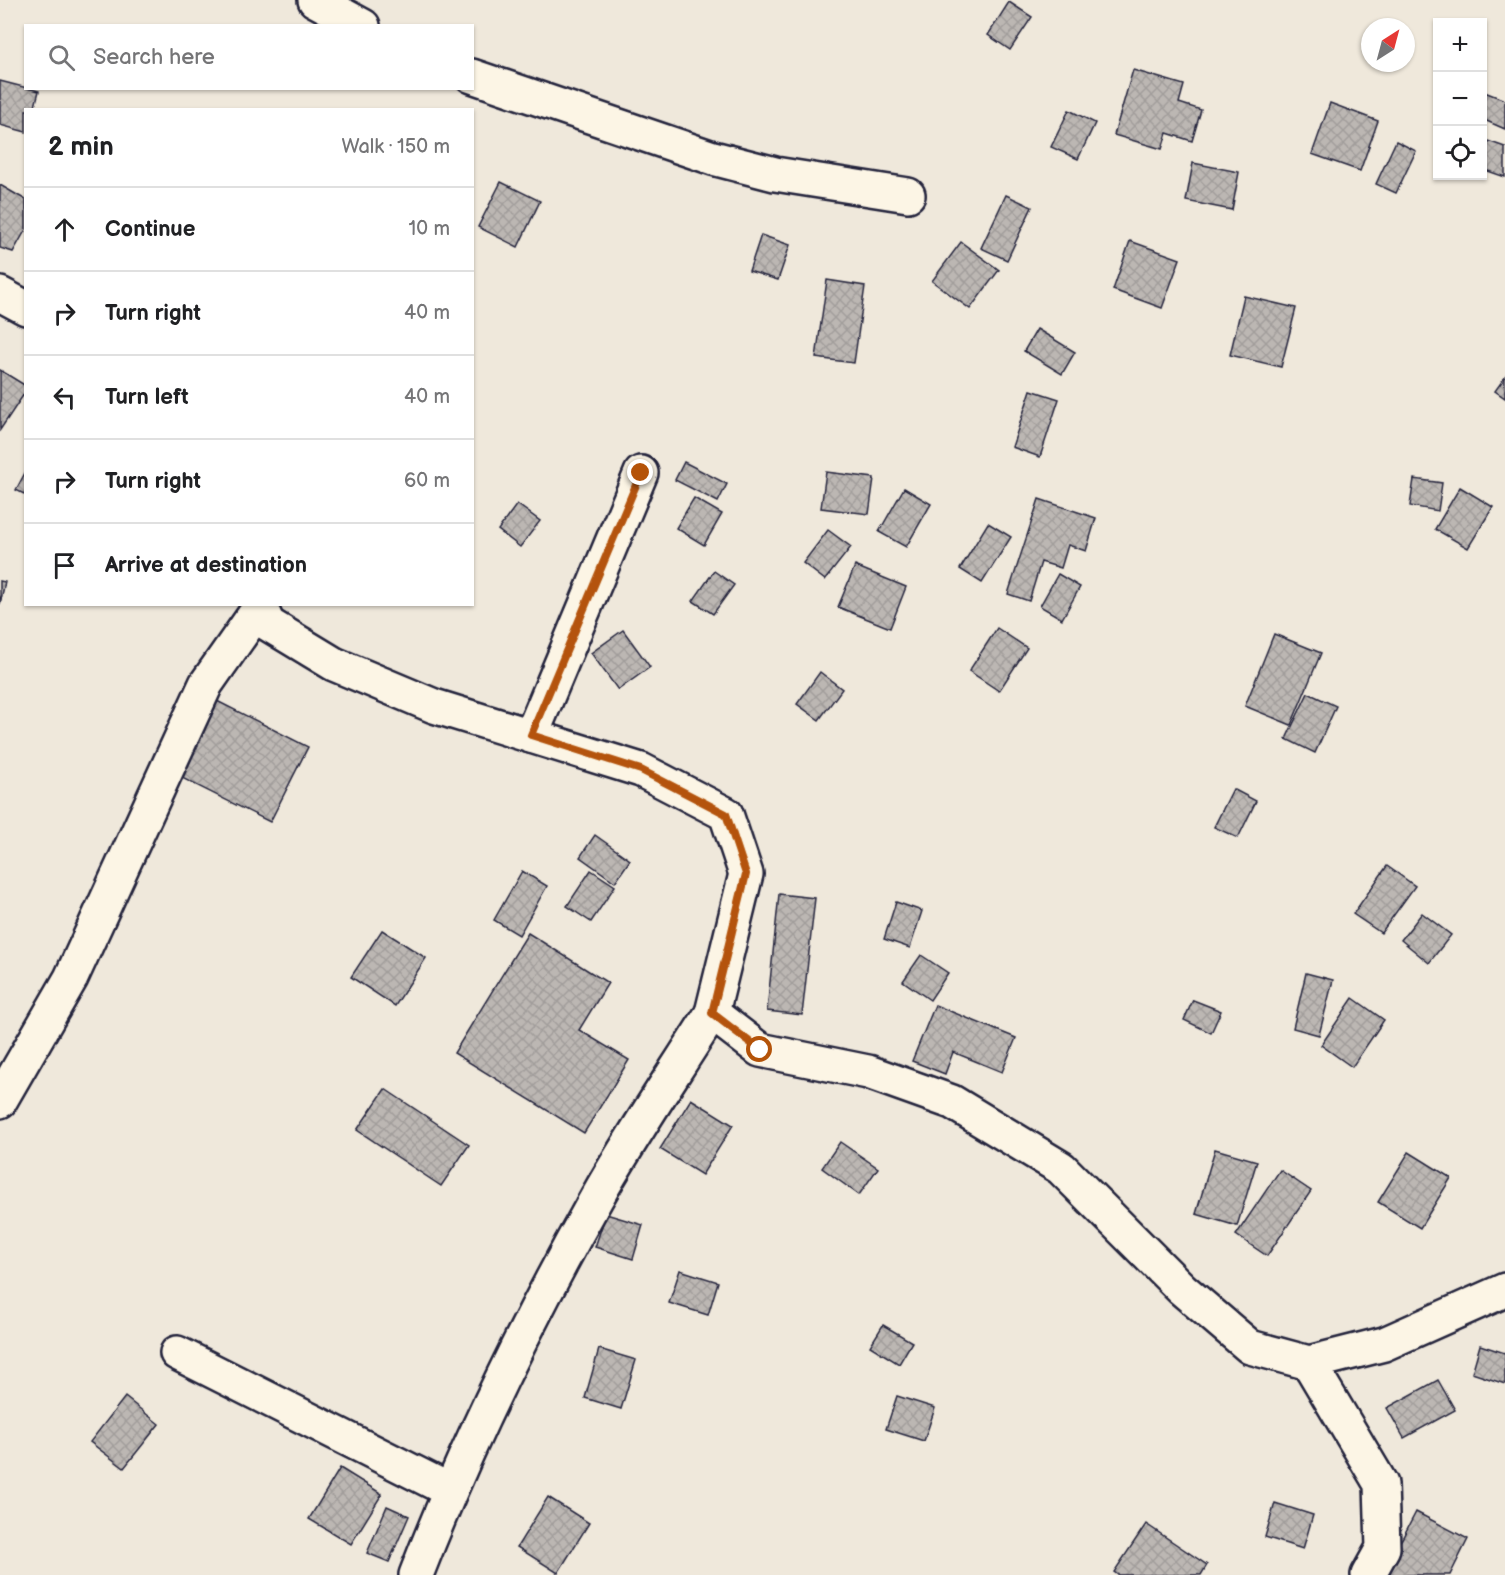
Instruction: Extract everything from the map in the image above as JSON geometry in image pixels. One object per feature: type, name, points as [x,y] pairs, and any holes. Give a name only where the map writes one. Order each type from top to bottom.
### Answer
[{"type":"street","points":[[315,0],[359,24]]},
{"type":"street","points":[[474,77],[713,158],[775,174],[908,195]]},
{"type":"street","points":[[0,294],[24,307]]},
{"type":"street","points":[[531,735],[641,473]]},
{"type":"street","points":[[0,1101],[72,978],[206,684],[259,606],[268,624],[334,664],[435,706],[641,770],[726,814],[746,874],[712,1013],[597,1198],[478,1426],[449,1490],[416,1575]]},
{"type":"street","points":[[712,1013],[760,1050],[868,1072],[952,1102],[1061,1168],[1182,1289],[1250,1347],[1309,1363],[1383,1344],[1505,1290]]},
{"type":"street","points":[[177,1353],[449,1490]]},
{"type":"street","points":[[1309,1363],[1381,1484],[1383,1548],[1368,1575]]},
{"type":"building","points":[[1009,2],[1032,17],[1010,50],[988,35]]},
{"type":"building","points":[[1133,70],[1184,85],[1179,103],[1201,110],[1192,141],[1167,133],[1162,149],[1114,135]]},
{"type":"building","points":[[0,81],[24,87],[24,90],[39,91],[35,108],[24,108],[24,131],[0,125]]},
{"type":"building","points":[[1487,93],[1505,100],[1505,129],[1487,121]]},
{"type":"building","points":[[1330,103],[1378,121],[1360,171],[1312,154]]},
{"type":"building","points":[[1069,110],[1095,123],[1078,159],[1051,147]]},
{"type":"building","points":[[1396,141],[1416,151],[1396,193],[1376,184]]},
{"type":"building","points":[[1487,141],[1505,147],[1505,177],[1487,171]]},
{"type":"building","points":[[1193,163],[1239,172],[1232,210],[1186,201]]},
{"type":"building","points":[[501,182],[540,201],[518,247],[478,227]]},
{"type":"building","points":[[0,185],[24,199],[24,233],[13,252],[0,248]]},
{"type":"building","points":[[1006,195],[1032,207],[1007,260],[981,248]]},
{"type":"building","points":[[761,235],[790,245],[778,280],[749,271]]},
{"type":"building","points":[[1130,241],[1180,259],[1162,308],[1113,290]]},
{"type":"building","points":[[961,242],[999,270],[970,309],[932,281]]},
{"type":"building","points":[[827,280],[865,286],[854,363],[816,358]]},
{"type":"building","points":[[1244,296],[1296,308],[1281,367],[1230,355]]},
{"type":"building","points":[[1037,329],[1075,352],[1062,374],[1024,351]]},
{"type":"building","points":[[0,370],[24,385],[24,394],[0,430]]},
{"type":"building","points":[[1505,377],[1505,398],[1495,391]]},
{"type":"building","points":[[1031,390],[1059,399],[1040,457],[1012,447]]},
{"type":"building","points":[[684,462],[727,484],[718,502],[675,480]]},
{"type":"building","points":[[826,472],[874,478],[869,514],[821,508]]},
{"type":"building","points":[[24,475],[24,494],[16,490]]},
{"type":"building","points":[[1414,479],[1442,483],[1438,511],[1410,506]]},
{"type":"building","points":[[1460,487],[1493,507],[1468,548],[1435,529]]},
{"type":"building","points":[[904,488],[931,504],[906,547],[879,532]]},
{"type":"building","points":[[694,498],[722,514],[704,545],[676,528]]},
{"type":"building","points":[[1039,499],[1096,518],[1086,551],[1068,545],[1061,568],[1041,562],[1029,601],[1008,594]]},
{"type":"building","points":[[517,504],[540,521],[520,547],[498,530]]},
{"type":"building","points":[[988,523],[1011,537],[982,583],[960,569]]},
{"type":"building","points":[[828,530],[851,547],[825,580],[803,563]]},
{"type":"building","points":[[855,566],[906,587],[890,628],[838,607]]},
{"type":"building","points":[[714,571],[734,585],[713,614],[693,601]]},
{"type":"building","points":[[1058,574],[1080,587],[1062,619],[1040,606]]},
{"type":"building","points":[[0,581],[5,582],[0,604]]},
{"type":"building","points":[[997,628],[1027,648],[999,691],[969,671]]},
{"type":"building","points":[[623,630],[650,667],[618,690],[591,653]]},
{"type":"building","points":[[1274,634],[1321,653],[1291,725],[1245,706]]},
{"type":"building","points":[[820,672],[842,689],[819,720],[797,704]]},
{"type":"building","points":[[1308,693],[1336,706],[1315,753],[1286,739]]},
{"type":"building","points":[[213,699],[308,747],[270,822],[176,775]]},
{"type":"building","points":[[1233,789],[1256,801],[1238,838],[1214,827]]},
{"type":"building","points":[[595,835],[630,860],[615,882],[580,857]]},
{"type":"building","points":[[1387,866],[1415,886],[1381,933],[1353,914]]},
{"type":"building","points":[[591,870],[615,886],[591,922],[567,906]]},
{"type":"building","points":[[522,871],[547,886],[519,935],[494,920]]},
{"type":"building","points":[[779,894],[815,898],[802,1015],[767,1011]]},
{"type":"building","points":[[896,902],[922,911],[910,948],[884,939]]},
{"type":"building","points":[[1422,913],[1451,935],[1429,963],[1401,940]]},
{"type":"building","points":[[382,930],[426,958],[395,1006],[351,977]]},
{"type":"building","points":[[528,933],[608,983],[579,1030],[629,1060],[584,1133],[454,1053]]},
{"type":"building","points":[[921,955],[948,973],[930,1000],[903,981]]},
{"type":"building","points":[[1306,973],[1333,980],[1319,1035],[1293,1028]]},
{"type":"building","points":[[1353,998],[1384,1020],[1352,1067],[1321,1045]]},
{"type":"building","points":[[1193,1000],[1221,1011],[1211,1033],[1184,1020]]},
{"type":"building","points":[[935,1005],[1016,1038],[1002,1072],[953,1052],[945,1074],[912,1061]]},
{"type":"building","points":[[385,1089],[469,1145],[441,1186],[357,1130]]},
{"type":"building","points":[[691,1099],[733,1125],[702,1175],[660,1149]]},
{"type":"building","points":[[840,1142],[878,1168],[859,1195],[822,1168]]},
{"type":"building","points":[[1215,1149],[1257,1161],[1237,1226],[1196,1214]]},
{"type":"building","points":[[1409,1152],[1451,1178],[1420,1228],[1378,1202]]},
{"type":"building","points":[[1280,1170],[1311,1191],[1267,1256],[1236,1235]]},
{"type":"building","points":[[606,1214],[643,1225],[633,1259],[595,1247]]},
{"type":"building","points":[[680,1270],[718,1282],[708,1315],[669,1303]]},
{"type":"building","points":[[883,1325],[912,1342],[899,1364],[870,1346]]},
{"type":"building","points":[[1480,1345],[1505,1353],[1505,1384],[1472,1373]]},
{"type":"building","points":[[599,1349],[636,1360],[621,1409],[585,1398]]},
{"type":"building","points":[[1438,1380],[1455,1410],[1404,1438],[1387,1408]]},
{"type":"building","points":[[897,1396],[935,1408],[924,1441],[886,1429]]},
{"type":"building","points":[[125,1397],[159,1424],[124,1468],[90,1442]]},
{"type":"building","points":[[340,1468],[382,1494],[351,1544],[309,1519]]},
{"type":"building","points":[[548,1497],[589,1523],[558,1573],[517,1547]]},
{"type":"building","points":[[1275,1503],[1313,1515],[1303,1549],[1265,1537]]},
{"type":"building","points":[[387,1506],[409,1516],[389,1562],[367,1553]]},
{"type":"building","points":[[1416,1512],[1468,1539],[1450,1575],[1383,1575]]},
{"type":"building","points":[[1146,1524],[1207,1565],[1201,1575],[1118,1575],[1114,1572]]},
{"type":"route","points":[[641,473],[531,735],[641,770],[726,814],[746,874],[712,1013],[760,1050]]}]
